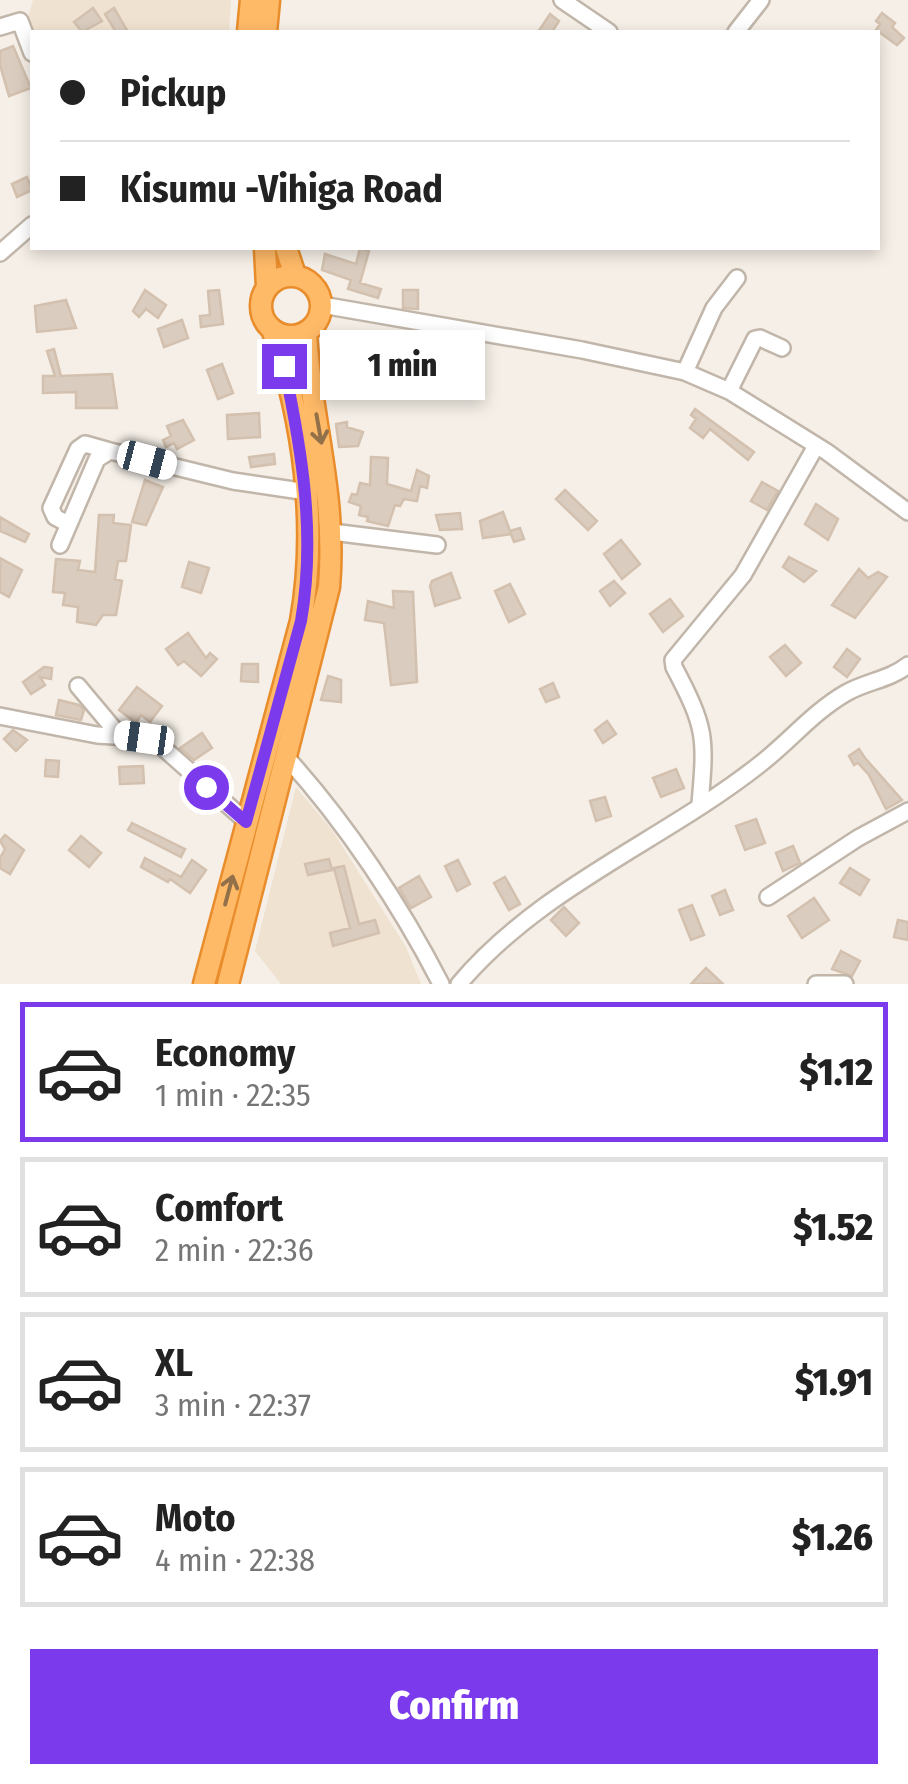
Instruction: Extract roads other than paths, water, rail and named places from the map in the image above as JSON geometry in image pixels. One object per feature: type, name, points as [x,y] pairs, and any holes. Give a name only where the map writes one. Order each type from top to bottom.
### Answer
[{"type":"highway","points":[[248,30],[250,0]]},
{"type":"highway","points":[[266,30],[270,0]]},
{"type":"highway","points":[[204,984],[306,590],[306,492],[284,366],[261,306],[267,286],[265,250]]},
{"type":"highway","points":[[287,250],[295,275]]},
{"type":"highway","points":[[267,286],[295,275],[313,284],[322,305],[319,320],[306,333],[287,336],[272,329]]},
{"type":"highway","points":[[228,984],[329,588],[332,532],[306,333]]},
{"type":"street","points":[[562,0],[606,30]]},
{"type":"street","points":[[738,30],[761,0]]},
{"type":"street","points":[[0,27],[15,20],[23,24],[30,47]]},
{"type":"street","points":[[0,253],[30,226]]},
{"type":"street","points":[[684,372],[714,308],[737,278]]},
{"type":"street","points":[[322,305],[582,350],[684,372],[730,391],[872,482],[908,512]]},
{"type":"street","points":[[730,391],[755,339],[782,348]]},
{"type":"street","points":[[60,546],[68,524],[56,517],[51,508],[78,449],[85,444],[232,481],[306,492]]},
{"type":"street","points":[[700,804],[706,754],[702,727],[674,660],[743,575],[816,446]]},
{"type":"street","points":[[332,532],[437,545]]},
{"type":"street","points":[[459,984],[526,919],[608,861],[760,765],[801,725],[846,693],[892,676],[908,665]]},
{"type":"street","points":[[78,686],[119,735]]},
{"type":"street","points":[[1,718],[144,738],[160,745],[246,822]]},
{"type":"street","points":[[287,758],[323,800],[396,907],[441,984]]},
{"type":"street","points":[[768,897],[858,838],[908,811]]},
{"type":"street","points":[[816,984],[845,984]]}]
